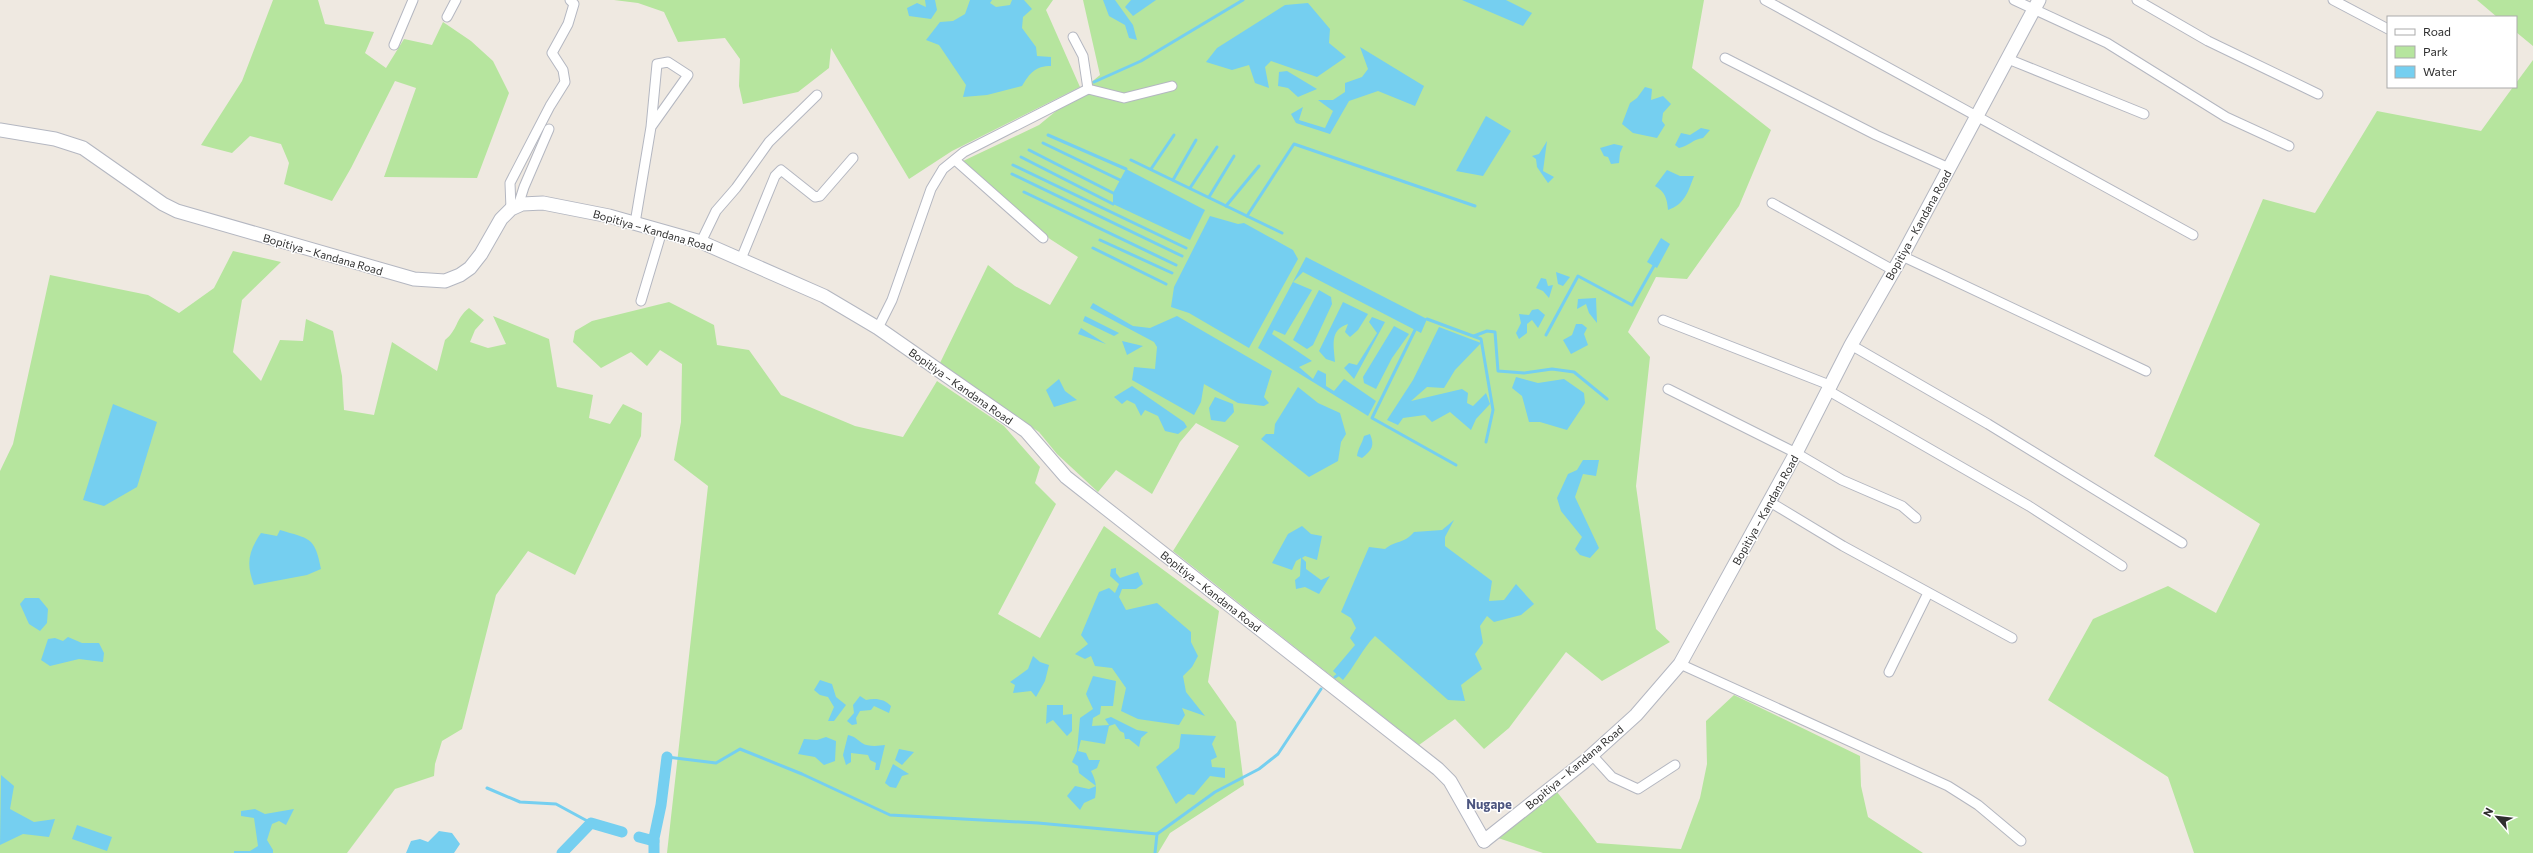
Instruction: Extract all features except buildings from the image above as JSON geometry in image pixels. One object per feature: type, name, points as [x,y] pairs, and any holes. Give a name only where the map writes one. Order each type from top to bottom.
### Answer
[{"type":"main road","name":"Bopitiya – Kandana Road","points":[[0,130],[55,139],[83,148],[163,204],[177,211],[285,244],[428,282],[445,281],[470,268],[481,254],[501,219],[515,208],[551,204],[635,223],[701,242],[824,296],[878,328],[1026,431],[1066,477],[1438,769],[1450,781],[1483,847],[1592,755],[1636,715],[1680,664],[1770,502],[1851,345],[1902,256],[2036,5]]},
{"type":"street","points":[[394,45],[413,0]]},
{"type":"street","points":[[447,17],[456,0]]},
{"type":"street","points":[[515,208],[510,183],[550,106],[565,82],[563,70],[552,53],[568,24],[574,4],[570,0]]},
{"type":"street","points":[[1765,0],[1977,115],[2110,191],[2193,235]]},
{"type":"street","points":[[2014,0],[2036,5],[2107,43],[2226,117],[2289,146]]},
{"type":"street","points":[[2137,0],[2208,41],[2318,94]]},
{"type":"street","points":[[2333,0],[2387,28]]},
{"type":"street","points":[[1074,37],[1083,56],[1088,89]]},
{"type":"street","points":[[1725,58],[1876,135],[1949,168]]},
{"type":"street","points":[[2008,59],[2144,114]]},
{"type":"street","points":[[635,223],[651,127],[657,64],[668,62],[688,75],[651,127]]},
{"type":"street","points":[[878,328],[892,300],[931,189],[943,169],[964,152],[1088,89],[1124,98],[1172,86]]},
{"type":"street","points":[[701,242],[716,210],[736,188],[770,142],[817,95]]},
{"type":"street","points":[[515,208],[549,129]]},
{"type":"street","points":[[741,259],[775,176],[781,170],[816,197],[820,196],[853,158]]},
{"type":"street","points":[[955,160],[1043,238]]},
{"type":"street","points":[[1772,203],[1893,270]]},
{"type":"street","points":[[641,301],[662,231]]},
{"type":"street","points":[[1902,256],[2146,371]]},
{"type":"street","points":[[1663,320],[1830,388],[2029,506],[2122,566]]},
{"type":"street","points":[[1851,345],[1988,424],[2182,543]]},
{"type":"street","points":[[1668,389],[1796,453],[1842,480],[1902,506],[1916,518]]},
{"type":"street","points":[[1770,502],[1844,546],[2012,638]]},
{"type":"street","points":[[1889,672],[1928,593]]},
{"type":"street","points":[[1680,664],[1948,786],[1978,805],[2021,841]]},
{"type":"street","points":[[1592,755],[1612,777],[1638,789],[1675,765]]},
{"type":"green space","points":[[273,0],[318,0],[325,24],[374,32],[365,53],[386,68],[404,39],[432,45],[443,22],[471,41],[493,61],[509,93],[477,178],[384,177],[416,88],[395,81],[351,168],[332,201],[284,184],[289,163],[281,144],[250,136],[232,153],[201,145],[242,81]]},
{"type":"green space","points":[[614,0],[1053,0],[1046,10],[1080,87],[952,151],[909,179],[831,48],[829,68],[798,92],[743,104],[739,86],[740,59],[725,38],[678,42],[664,12],[638,3]]},
{"type":"green space","points":[[1083,0],[1704,0],[1692,68],[1771,130],[1739,206],[1687,279],[1656,277],[1628,332],[1650,357],[1636,486],[1656,629],[1670,642],[1602,681],[1566,652],[1509,728],[1484,749],[1455,719],[1419,745],[1173,551],[1239,446],[1196,423],[1180,442],[1152,494],[1116,470],[1098,492],[1057,454],[1039,432],[939,365],[988,265],[1015,286],[1050,305],[1078,257],[1050,239],[963,161],[1039,125],[1100,75]]},
{"type":"green space","points":[[2477,0],[2533,0],[2533,46],[2517,33],[2517,16],[2496,16]]},
{"type":"green space","points":[[2533,60],[2533,853],[2194,853],[2168,777],[2048,700],[2093,619],[2168,586],[2216,613],[2260,524],[2154,456],[2263,199],[2315,213],[2377,111],[2481,131],[2512,88],[2517,88],[2517,82]]},
{"type":"green space","points":[[233,251],[281,262],[242,300],[233,352],[261,381],[280,340],[303,341],[306,319],[333,331],[342,376],[344,410],[374,415],[392,342],[437,371],[445,340],[452,332],[464,312],[469,308],[484,320],[475,330],[470,342],[488,348],[506,344],[493,316],[549,339],[557,387],[593,395],[589,418],[610,424],[623,404],[642,413],[641,436],[575,575],[528,551],[496,595],[462,729],[442,741],[435,764],[434,776],[395,789],[347,853],[0,853],[0,471],[13,444],[50,275],[148,295],[179,313],[214,288]]},
{"type":"green space","points":[[669,302],[714,325],[717,345],[749,350],[781,395],[855,426],[903,437],[937,381],[1004,426],[1040,467],[1035,483],[1056,504],[998,614],[1040,638],[1104,526],[1219,611],[1208,682],[1236,722],[1244,785],[1170,833],[1158,853],[667,853],[708,486],[674,460],[681,422],[682,364],[660,350],[647,366],[631,352],[601,368],[573,342],[575,331],[592,321]]},
{"type":"green space","points":[[1734,695],[1860,756],[1861,786],[1868,817],[1923,853],[1543,853],[1495,837],[1557,792],[1597,843],[1681,849],[1700,798],[1707,764],[1706,721]]},
{"type":"water","points":[[925,0],[935,0],[937,10],[931,19],[909,16],[907,8],[917,3],[926,7]]},
{"type":"water","points":[[970,0],[992,0],[990,3],[996,7],[1010,5],[1012,0],[1024,0],[1032,9],[1023,17],[1022,28],[1036,47],[1037,56],[1051,57],[1051,66],[1041,67],[1034,71],[1022,86],[987,95],[963,97],[966,85],[939,45],[926,40],[940,22],[953,21],[965,14]]},
{"type":"water","points":[[1103,0],[1115,0],[1133,25],[1137,40],[1129,38],[1125,25],[1109,16]]},
{"type":"water","points":[[1131,0],[1156,0],[1133,16],[1125,7]]},
{"type":"water","points":[[1462,0],[1506,0],[1532,13],[1523,26]]},
{"type":"water","points":[[1308,3],[1330,29],[1329,43],[1346,57],[1317,77],[1271,61],[1265,67],[1269,88],[1255,83],[1249,65],[1232,70],[1206,62],[1217,48],[1285,5]]},
{"type":"water","points":[[1360,47],[1424,86],[1415,106],[1378,91],[1349,101],[1330,134],[1296,123],[1291,114],[1303,107],[1299,120],[1325,128],[1333,111],[1318,100],[1333,100],[1345,92],[1345,83],[1362,77],[1368,69]]},
{"type":"water","points":[[1287,71],[1317,89],[1298,97],[1288,88],[1278,86],[1279,72]]},
{"type":"water","points":[[1645,87],[1652,89],[1651,100],[1663,96],[1671,104],[1663,113],[1662,121],[1665,125],[1657,138],[1633,133],[1622,124],[1630,103],[1637,98]]},
{"type":"water","points":[[1486,116],[1511,131],[1483,176],[1456,171]]},
{"type":"water","points":[[1701,128],[1710,130],[1703,138],[1679,148],[1675,145],[1681,133],[1690,135]]},
{"type":"water","points":[[1547,141],[1543,171],[1554,177],[1548,183],[1537,167],[1536,159],[1532,156],[1539,154]]},
{"type":"water","points":[[1614,144],[1623,146],[1620,153],[1619,163],[1611,164],[1608,157],[1604,156],[1600,148]]},
{"type":"water","points":[[1126,169],[1205,210],[1190,240],[1113,204],[1113,193]]},
{"type":"water","points":[[1667,170],[1680,176],[1694,176],[1688,192],[1682,201],[1668,210],[1665,196],[1655,186]]},
{"type":"water","points":[[1210,216],[1238,224],[1244,223],[1293,250],[1298,259],[1249,348],[1189,313],[1171,307],[1174,287]]},
{"type":"water","points":[[1661,238],[1670,244],[1657,268],[1647,262]]},
{"type":"water","points":[[1306,257],[1427,319],[1421,333],[1303,272],[1293,282],[1312,290],[1285,335],[1274,330],[1272,334],[1312,361],[1299,367],[1313,379],[1318,370],[1326,374],[1326,386],[1334,391],[1344,379],[1376,401],[1368,416],[1258,348]]},
{"type":"water","points":[[1556,272],[1570,277],[1563,286],[1558,284]]},
{"type":"water","points":[[1541,278],[1546,279],[1548,286],[1553,285],[1549,298],[1543,291],[1536,288]]},
{"type":"water","points":[[1319,290],[1331,297],[1332,304],[1313,345],[1307,349],[1293,340]]},
{"type":"water","points":[[1596,298],[1597,323],[1589,313],[1586,304],[1577,309],[1578,299]]},
{"type":"water","points":[[1343,302],[1368,314],[1358,330],[1350,337],[1345,332],[1348,324],[1338,330],[1335,334],[1335,362],[1326,359],[1319,351]]},
{"type":"water","points":[[1093,303],[1133,326],[1150,328],[1177,316],[1272,371],[1264,397],[1269,403],[1264,406],[1238,403],[1204,384],[1201,402],[1194,415],[1132,380],[1134,367],[1155,369],[1157,347],[1154,342],[1090,308]]},
{"type":"water","points":[[1538,309],[1545,315],[1538,328],[1532,320],[1527,324],[1527,333],[1519,339],[1516,333],[1521,323],[1519,314],[1529,315],[1532,310]]},
{"type":"water","points":[[1085,316],[1119,333],[1114,336],[1083,321]]},
{"type":"water","points":[[1372,317],[1385,322],[1354,379],[1344,368],[1349,363],[1357,365],[1377,333],[1369,322]]},
{"type":"water","points":[[1576,324],[1582,324],[1587,328],[1584,334],[1588,345],[1571,354],[1563,340],[1572,335]]},
{"type":"water","points":[[1394,326],[1409,334],[1392,358],[1376,389],[1364,383],[1363,377]]},
{"type":"water","points":[[1439,327],[1481,343],[1455,370],[1444,388],[1427,387],[1411,401],[1462,389],[1468,393],[1467,403],[1473,406],[1486,393],[1490,404],[1476,419],[1471,430],[1450,412],[1432,422],[1425,415],[1403,418],[1398,425],[1387,420],[1413,380]]},
{"type":"water","points":[[1081,328],[1106,344],[1078,334]]},
{"type":"water","points":[[1122,341],[1143,346],[1127,355]]},
{"type":"water","points":[[1516,377],[1538,383],[1564,379],[1584,393],[1585,403],[1567,430],[1540,422],[1529,422],[1522,396],[1512,388]]},
{"type":"water","points":[[1059,379],[1065,391],[1077,400],[1054,407],[1046,390]]},
{"type":"water","points":[[1132,386],[1184,422],[1187,427],[1178,434],[1165,431],[1158,416],[1145,410],[1141,416],[1135,404],[1127,400],[1122,404],[1114,397]]},
{"type":"water","points":[[1298,387],[1318,403],[1340,413],[1346,434],[1341,442],[1338,461],[1309,477],[1261,439],[1266,434],[1274,434],[1275,424]]},
{"type":"water","points":[[1215,397],[1233,404],[1234,412],[1225,422],[1211,420],[1209,408]]},
{"type":"water","points":[[113,404],[157,422],[137,487],[104,506],[83,500]]},
{"type":"water","points":[[1370,434],[1372,448],[1362,458],[1357,456],[1364,436]]},
{"type":"water","points":[[1583,460],[1599,460],[1596,476],[1583,474],[1575,497],[1599,548],[1590,558],[1580,555],[1575,549],[1582,537],[1561,511],[1557,498],[1568,474],[1577,470]]},
{"type":"water","points":[[1454,520],[1445,537],[1445,546],[1492,581],[1489,601],[1504,600],[1516,584],[1534,604],[1521,615],[1494,622],[1487,616],[1480,626],[1483,643],[1475,654],[1482,669],[1461,685],[1465,701],[1448,700],[1375,636],[1366,646],[1343,680],[1333,671],[1355,645],[1350,638],[1356,628],[1351,618],[1341,612],[1369,547],[1385,549],[1407,538],[1414,532],[1442,530]]},
{"type":"water","points":[[1302,526],[1311,534],[1322,536],[1317,560],[1305,556],[1302,558],[1306,562],[1306,569],[1321,580],[1330,576],[1319,594],[1305,587],[1296,589],[1295,580],[1300,576],[1301,558],[1296,561],[1292,570],[1272,563],[1288,534]]},
{"type":"water","points":[[280,530],[309,540],[316,550],[321,569],[307,575],[254,585],[251,578],[249,564],[253,546],[261,533],[277,536]]},
{"type":"water","points":[[1116,568],[1116,573],[1120,578],[1138,572],[1143,584],[1136,589],[1122,589],[1119,597],[1126,610],[1157,603],[1191,632],[1191,642],[1198,656],[1192,667],[1183,676],[1186,692],[1205,716],[1182,708],[1185,715],[1179,725],[1138,719],[1121,711],[1126,688],[1112,668],[1095,666],[1091,656],[1085,659],[1075,654],[1088,644],[1081,635],[1099,592],[1109,588],[1115,593],[1119,584],[1110,576],[1111,569]]},
{"type":"water","points":[[25,598],[39,598],[48,609],[47,623],[40,631],[29,624],[20,604]]},
{"type":"water","points":[[68,637],[82,643],[99,643],[104,653],[103,662],[79,659],[50,666],[41,660],[48,639],[55,638],[63,641]]},
{"type":"water","points":[[1033,656],[1040,662],[1049,665],[1045,681],[1036,697],[1031,691],[1013,693],[1015,685],[1010,682],[1028,669]]},
{"type":"water","points":[[1093,676],[1116,681],[1113,706],[1101,706],[1100,714],[1093,718],[1092,726],[1109,725],[1105,719],[1111,717],[1137,730],[1148,732],[1141,738],[1139,747],[1129,739],[1125,739],[1124,733],[1120,731],[1115,724],[1109,726],[1105,744],[1081,740],[1078,751],[1086,753],[1089,760],[1100,760],[1097,768],[1091,771],[1096,786],[1079,773],[1078,766],[1072,762],[1077,751],[1080,718],[1093,709],[1086,694]]},
{"type":"water","points":[[820,680],[832,684],[836,697],[846,705],[834,721],[828,721],[834,707],[828,697],[820,695],[814,690]]},
{"type":"water","points":[[860,696],[866,700],[883,700],[891,706],[889,713],[874,706],[871,710],[860,711],[856,718],[857,724],[852,725],[847,721],[854,713],[853,705]]},
{"type":"water","points":[[1047,705],[1063,705],[1063,715],[1072,714],[1072,731],[1067,736],[1053,720],[1046,724]]},
{"type":"water","points":[[1181,734],[1216,736],[1212,744],[1217,757],[1211,760],[1212,767],[1225,768],[1225,778],[1210,776],[1194,795],[1188,794],[1176,804],[1156,767],[1179,748]]},
{"type":"water","points":[[848,735],[867,745],[885,745],[879,770],[875,770],[876,763],[870,760],[868,755],[851,753],[851,762],[846,765],[843,755]]},
{"type":"water","points":[[826,737],[836,741],[835,761],[824,765],[815,757],[798,754],[804,739],[817,740]]},
{"type":"water","points":[[899,749],[914,752],[902,765],[895,760]]},
{"type":"water","points":[[893,764],[909,774],[902,776],[896,788],[890,787],[885,783]]},
{"type":"water","points":[[1,775],[14,786],[10,809],[34,822],[55,819],[49,837],[23,834],[0,845]]},
{"type":"water","points":[[1075,786],[1089,789],[1096,786],[1095,798],[1084,803],[1080,810],[1067,796]]},
{"type":"water","points":[[255,809],[265,814],[294,809],[286,825],[279,821],[272,824],[267,840],[273,850],[273,853],[234,853],[234,851],[250,851],[258,846],[254,818],[241,816],[241,811]]},
{"type":"water","points":[[77,825],[112,837],[107,851],[72,839]]},
{"type":"water","points":[[439,831],[452,833],[460,844],[454,853],[406,853],[411,841],[420,839],[428,842]]},
{"type":"waterway","points":[[1094,82],[1141,61],[1243,0]]},
{"type":"waterway","points":[[1048,135],[1126,169]]},
{"type":"waterway","points":[[1151,169],[1174,135]]},
{"type":"waterway","points":[[1173,180],[1196,140]]},
{"type":"waterway","points":[[1043,143],[1120,180]]},
{"type":"waterway","points":[[1247,216],[1294,144],[1475,206]]},
{"type":"waterway","points":[[1190,188],[1217,147]]},
{"type":"waterway","points":[[1029,150],[1113,193]]},
{"type":"waterway","points":[[1209,197],[1234,156]]},
{"type":"waterway","points":[[1021,157],[1113,204]]},
{"type":"waterway","points":[[1131,160],[1282,233]]},
{"type":"waterway","points":[[1013,165],[1186,248]]},
{"type":"waterway","points":[[1226,206],[1259,166]]},
{"type":"waterway","points":[[1012,174],[1182,256]]},
{"type":"waterway","points":[[1024,192],[1176,265]]},
{"type":"waterway","points":[[1100,240],[1172,273]]},
{"type":"waterway","points":[[1093,248],[1166,284]]},
{"type":"waterway","points":[[1546,335],[1578,276],[1632,305],[1655,264]]},
{"type":"waterway","points":[[1427,319],[1481,339],[1493,410],[1486,442]]},
{"type":"waterway","points":[[1415,330],[1372,418],[1456,465]]},
{"type":"waterway","points":[[1474,336],[1487,331],[1495,332],[1498,371],[1524,373],[1552,369],[1574,372],[1607,399]]},
{"type":"waterway","points":[[1157,834],[1215,792],[1259,769],[1278,754],[1321,689]]},
{"type":"waterway","points":[[667,757],[716,763],[740,749],[802,774],[890,815],[1038,823],[1157,834],[1155,853]]},
{"type":"waterway","points":[[654,853],[654,838],[661,805],[667,757]]},
{"type":"waterway","points":[[487,788],[520,802],[556,804],[591,823]]},
{"type":"waterway","points":[[562,853],[591,823],[622,832]]},
{"type":"waterway","points":[[639,837],[654,841]]},
{"type":"district","name":"Nugape","points":[[1489,804]]}]
